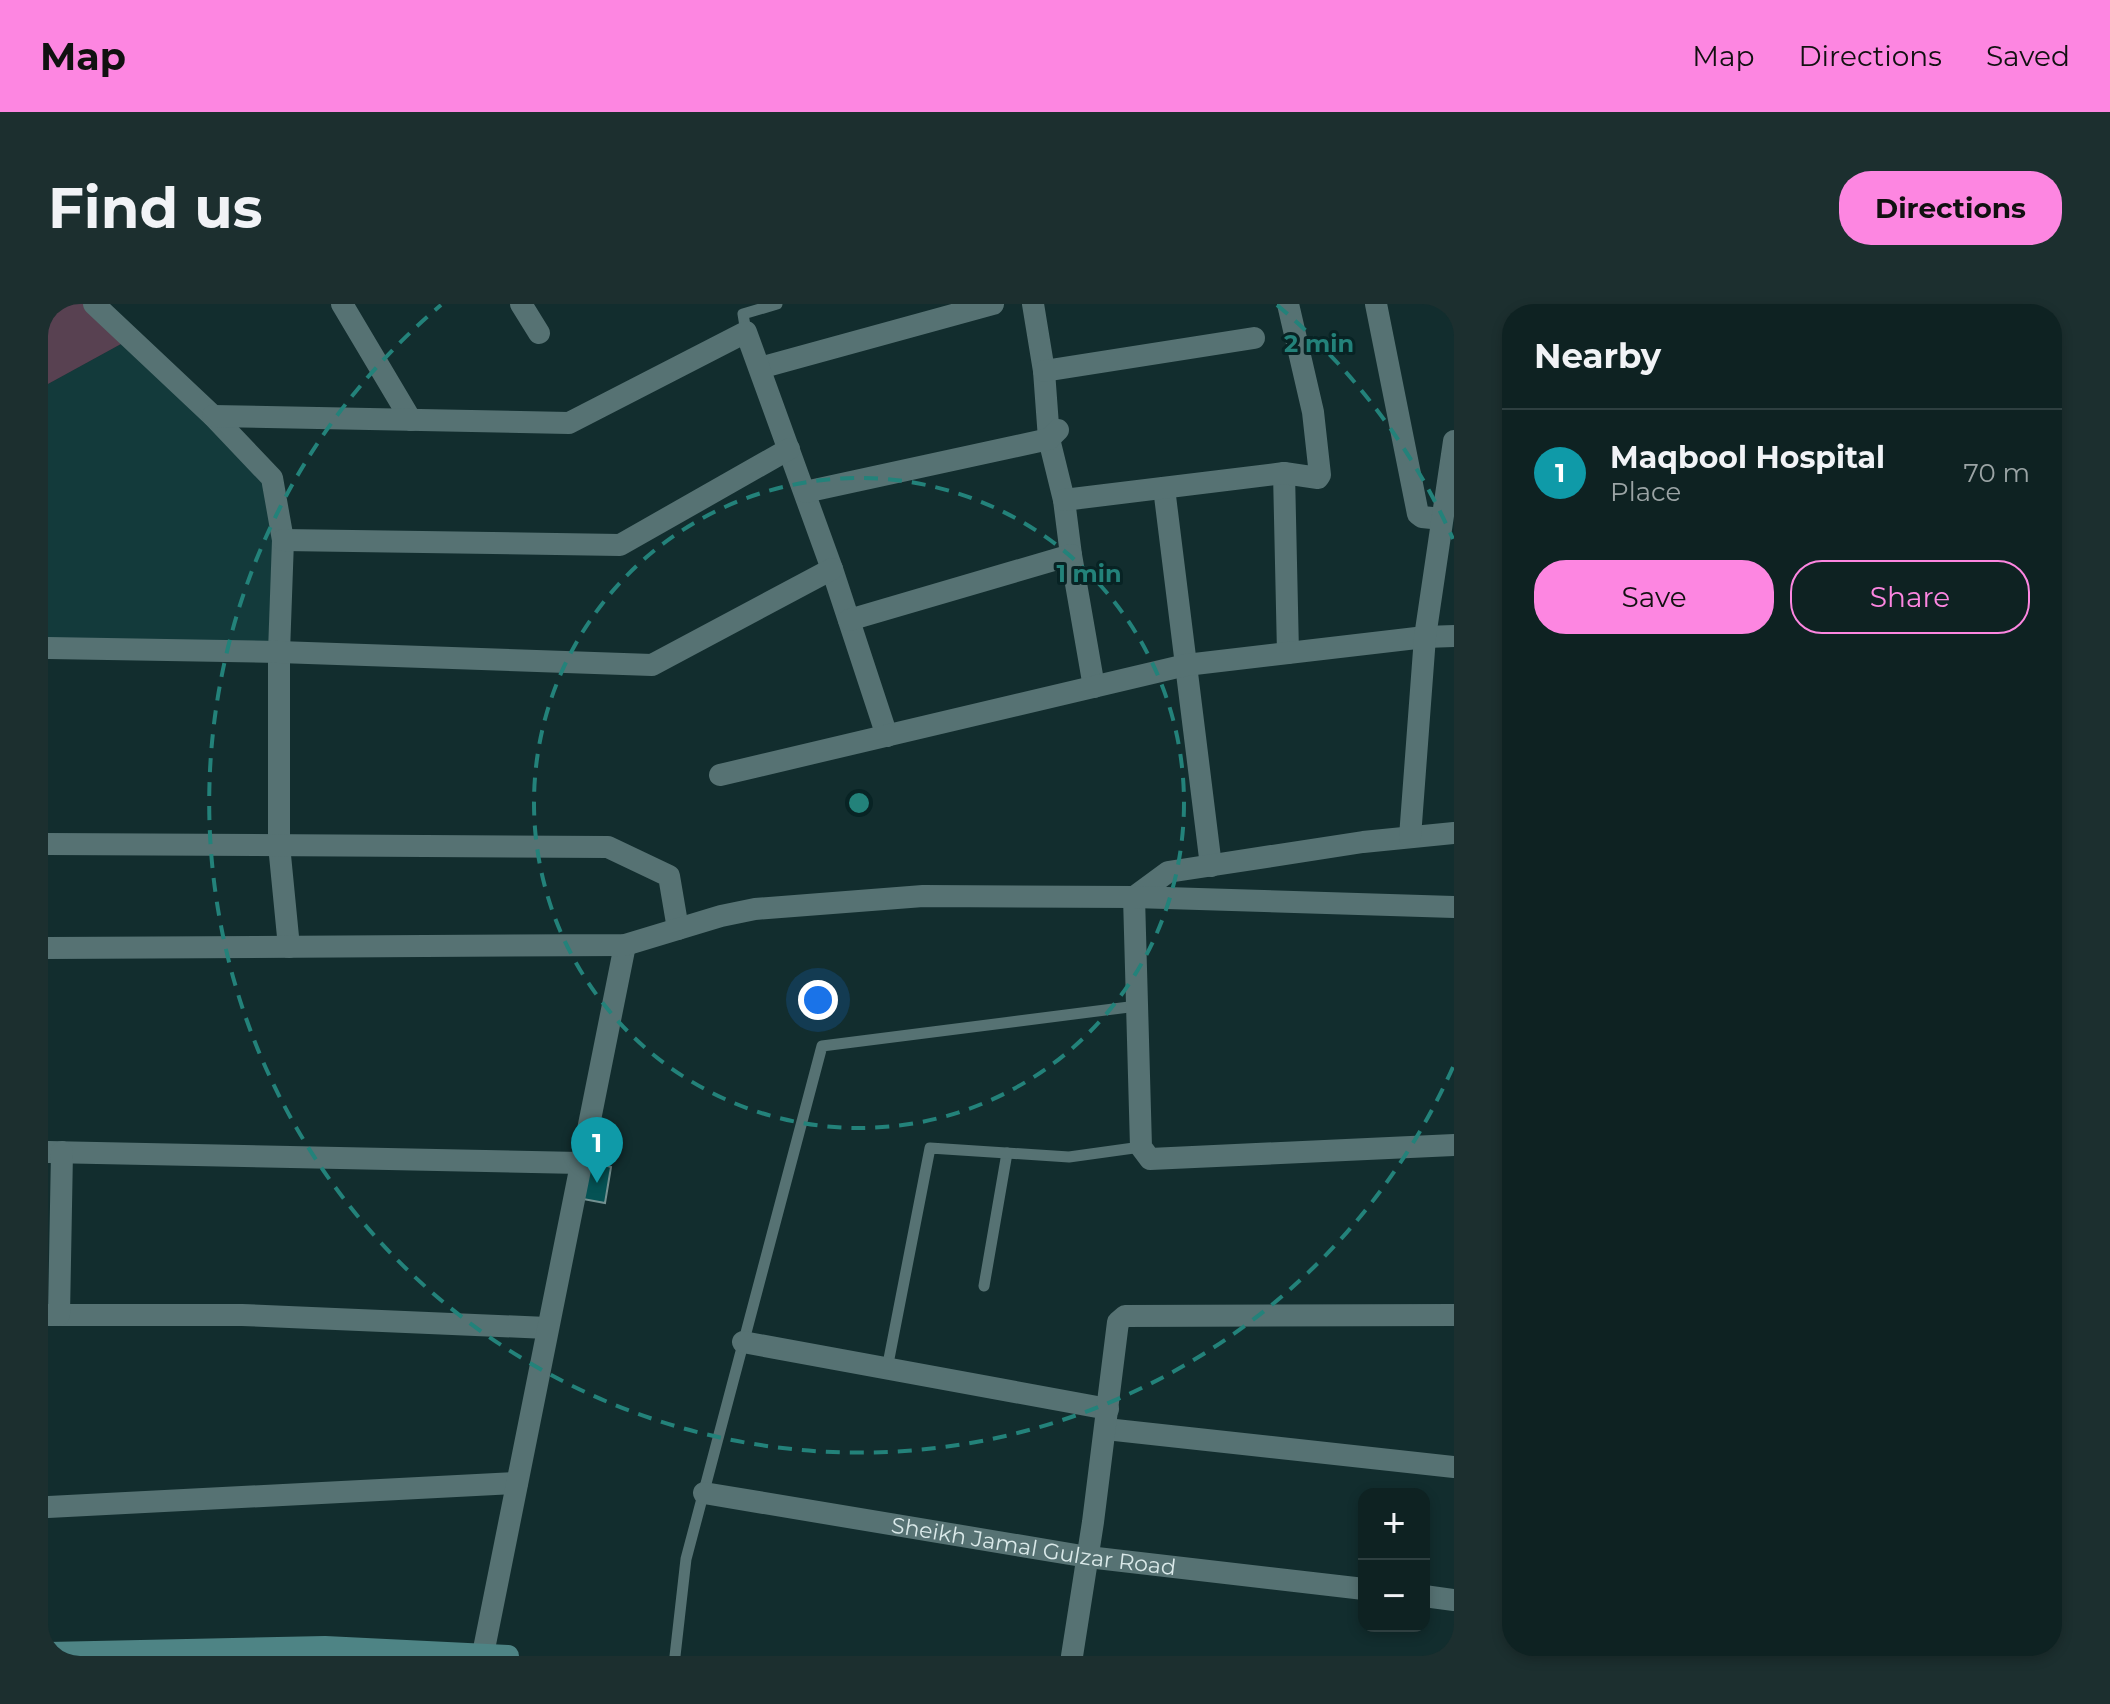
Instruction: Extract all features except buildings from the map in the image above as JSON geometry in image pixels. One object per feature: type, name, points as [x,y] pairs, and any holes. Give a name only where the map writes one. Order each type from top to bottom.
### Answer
[{"type":"main road","points":[[48,1653],[325,1652],[508,1656]]},
{"type":"street","points":[[94,304],[213,416],[272,478],[283,540],[279,652],[279,845],[289,947]]},
{"type":"street","points":[[342,304],[411,420]]},
{"type":"street","points":[[521,304],[539,333]]},
{"type":"street","points":[[760,368],[993,304]]},
{"type":"street","points":[[1033,304],[1094,687]]},
{"type":"street","points":[[1064,500],[1284,473],[1318,478],[1313,412],[1288,304]]},
{"type":"street","points":[[1376,304],[1418,514],[1442,519]]},
{"type":"street","points":[[213,416],[569,423],[746,332],[832,569],[887,736]]},
{"type":"street","points":[[1044,371],[1254,338]]},
{"type":"street","points":[[805,492],[1054,434]]},
{"type":"street","points":[[1410,837],[1425,637],[1454,441]]},
{"type":"street","points":[[283,540],[620,545],[789,449]]},
{"type":"street","points":[[1284,473],[1288,653]]},
{"type":"street","points":[[1164,488],[1211,866]]},
{"type":"street","points":[[849,620],[1071,555]]},
{"type":"street","points":[[48,648],[279,652],[652,665],[832,569]]},
{"type":"street","points":[[720,775],[1186,665],[1454,636]]},
{"type":"street","points":[[1134,897],[1168,872],[1363,842],[1454,833]]},
{"type":"street","points":[[48,844],[608,847],[669,876],[678,929]]},
{"type":"street","points":[[48,948],[625,945],[755,909],[923,896],[1134,897],[1454,907]]},
{"type":"street","points":[[1134,897],[1141,1147],[1150,1159],[1454,1145]]},
{"type":"street","points":[[483,1654],[625,945]]},
{"type":"street","points":[[547,1328],[242,1315],[54,1315],[55,1152],[580,1163]]},
{"type":"street","points":[[1072,1656],[1118,1322],[1125,1316],[1454,1315]]},
{"type":"street","points":[[743,1342],[887,1369],[1107,1419],[1454,1467]]},
{"type":"street","points":[[48,1507],[517,1483]]},
{"type":"street","name":"Sheikh Jamal Gulzar Road","points":[[704,1493],[1088,1557],[1358,1588]]},
{"type":"street","points":[[1430,1597],[1454,1600]]},
{"type":"lane","points":[[746,332],[743,314],[777,304]]},
{"type":"lane","points":[[675,1656],[686,1559],[822,1046],[1137,1006]]},
{"type":"lane","points":[[887,1369],[930,1148],[1069,1157],[1141,1147]]},
{"type":"lane","points":[[984,1286],[1007,1153]]},
{"type":"shaded area","points":[[48,304],[94,304],[132,338],[48,384]]},
{"type":"shaded area","points":[[132,338],[276,477],[274,652],[48,649],[48,384]]},
{"type":"place","name":"Maqbool Hospital","points":[[597,1183]]}]
